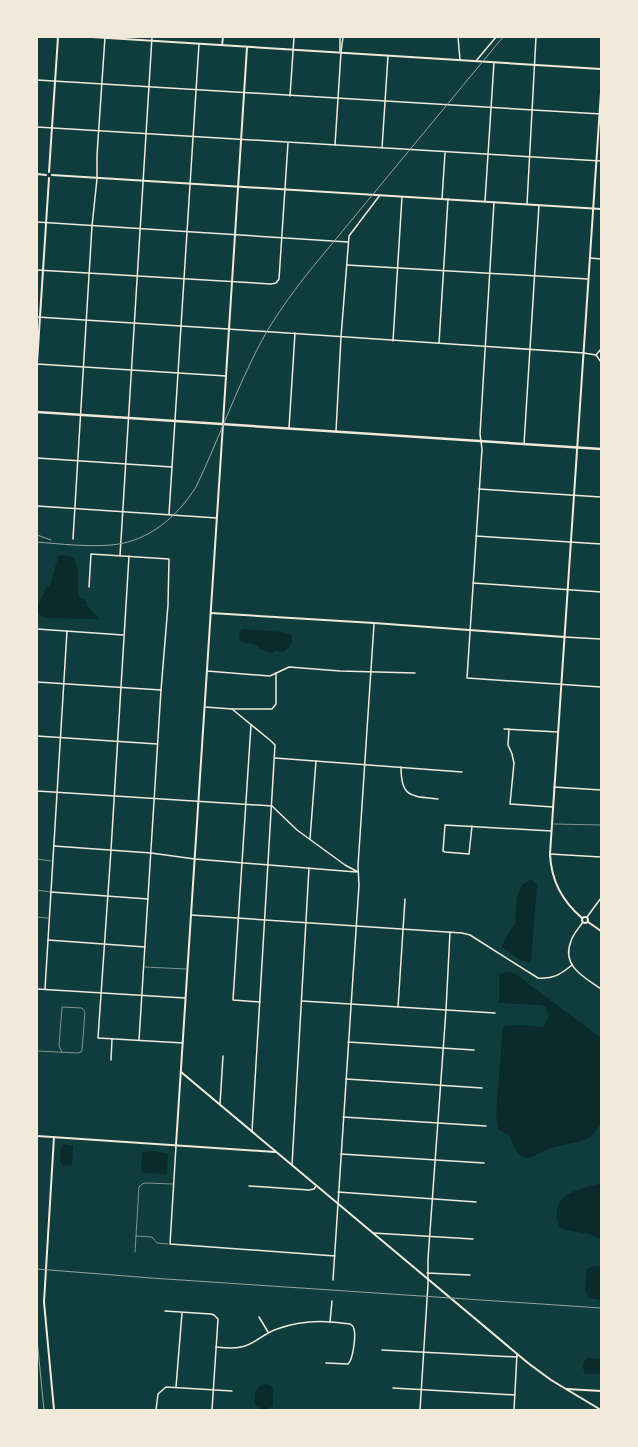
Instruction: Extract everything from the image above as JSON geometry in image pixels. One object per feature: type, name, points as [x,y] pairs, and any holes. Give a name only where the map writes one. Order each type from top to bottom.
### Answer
[{"type":"main road","points":[[37,412],[601,449]]},
{"type":"street","points":[[46,175],[49,172],[58,37]]},
{"type":"street","points":[[92,37],[601,69]]},
{"type":"street","points":[[73,539],[105,37]]},
{"type":"street","points":[[120,556],[152,37]]},
{"type":"street","points":[[222,45],[223,37]]},
{"type":"street","points":[[290,96],[294,37]]},
{"type":"street","points":[[340,37],[341,52]]},
{"type":"street","points":[[335,145],[343,37]]},
{"type":"street","points":[[458,37],[460,60]]},
{"type":"street","points":[[476,61],[496,37]]},
{"type":"street","points":[[527,204],[536,37]]},
{"type":"street","points":[[170,514],[199,44]]},
{"type":"street","points":[[247,47],[170,1244],[335,1256]]},
{"type":"street","points":[[382,148],[388,56]]},
{"type":"street","points":[[485,201],[494,62]]},
{"type":"street","points":[[37,80],[600,114]]},
{"type":"street","points":[[601,92],[550,854],[552,869],[558,888],[568,905],[582,918],[583,922],[571,940],[569,955],[572,965],[577,972],[601,989]]},
{"type":"street","points":[[37,127],[601,161]]},
{"type":"street","points":[[37,270],[271,284],[276,283],[279,279],[288,143]]},
{"type":"street","points":[[442,199],[445,152]]},
{"type":"street","points":[[49,172],[52,175],[97,179],[237,186],[601,209]]},
{"type":"street","points":[[37,174],[46,175],[49,178]]},
{"type":"street","points":[[52,175],[49,178],[43,270],[38,317],[37,364],[226,376]]},
{"type":"street","points":[[336,431],[348,242],[350,232],[380,195]]},
{"type":"street","points":[[393,341],[402,197]]},
{"type":"street","points":[[439,344],[448,199]]},
{"type":"street","points":[[494,202],[480,434],[482,449],[467,678],[601,687]]},
{"type":"street","points":[[524,444],[540,205]]},
{"type":"street","points":[[37,222],[348,242]]},
{"type":"street","points":[[590,258],[601,259]]},
{"type":"street","points":[[346,265],[589,279]]},
{"type":"street","points":[[38,317],[134,322],[584,353],[596,355],[601,362]]},
{"type":"street","points":[[289,428],[295,334]]},
{"type":"street","points":[[596,355],[601,350]]},
{"type":"street","points":[[37,458],[172,467]]},
{"type":"street","points":[[479,489],[601,498]]},
{"type":"street","points":[[37,506],[217,518]]},
{"type":"street","points":[[476,536],[601,544]]},
{"type":"street","points":[[88,587],[91,554],[169,559],[168,605],[161,690],[139,1040]]},
{"type":"street","points":[[129,556],[98,1038],[183,1043]]},
{"type":"street","points":[[473,583],[601,592]]},
{"type":"street","points":[[211,614],[374,623],[470,631],[601,639]]},
{"type":"street","points":[[333,1280],[359,886],[358,872],[364,764],[374,623]]},
{"type":"street","points":[[37,629],[124,635]]},
{"type":"street","points":[[45,989],[67,631]]},
{"type":"street","points":[[207,671],[270,676],[284,668],[289,667],[415,673]]},
{"type":"street","points":[[205,707],[232,709],[273,708],[276,704],[276,673]]},
{"type":"street","points":[[37,682],[161,690]]},
{"type":"street","points":[[232,709],[274,743],[275,758],[252,1131]]},
{"type":"street","points":[[251,725],[233,1000],[260,1002]]},
{"type":"street","points":[[504,729],[558,732]]},
{"type":"street","points":[[509,729],[508,744],[514,763],[510,804],[553,807]]},
{"type":"street","points":[[37,736],[158,744]]},
{"type":"street","points":[[275,758],[462,772]]},
{"type":"street","points":[[310,839],[316,761]]},
{"type":"street","points":[[401,767],[401,780],[404,789],[408,793],[418,797],[438,799]]},
{"type":"street","points":[[554,787],[601,790]]},
{"type":"street","points":[[37,791],[272,806],[297,830],[345,865],[358,872]]},
{"type":"street","points":[[472,826],[469,853],[451,853],[445,852],[442,849],[444,825],[472,826],[551,831]]},
{"type":"street","points":[[54,846],[151,853],[195,859],[358,872]]},
{"type":"street","points":[[550,854],[601,857]]},
{"type":"street","points":[[292,1165],[309,868]]},
{"type":"street","points":[[51,892],[148,899]]},
{"type":"street","points":[[582,918],[587,917],[601,898]]},
{"type":"street","points":[[398,1007],[405,899]]},
{"type":"street","points":[[191,915],[450,932],[470,935],[538,978],[548,979],[555,977],[572,965]]},
{"type":"street","points":[[587,917],[588,922]]},
{"type":"street","points":[[583,922],[588,922],[601,931]]},
{"type":"street","points":[[420,1410],[420,1390],[428,1278],[427,1273],[436,1160],[450,932]]},
{"type":"street","points":[[48,940],[145,947]]},
{"type":"street","points":[[37,989],[186,998]]},
{"type":"street","points":[[302,1001],[495,1013]]},
{"type":"street","points":[[111,1060],[112,1039]]},
{"type":"street","points":[[348,1042],[474,1050]]},
{"type":"street","points":[[220,1104],[223,1056]]},
{"type":"street","points":[[181,1072],[517,1354],[539,1371],[601,1410]]},
{"type":"street","points":[[346,1079],[482,1088]]},
{"type":"street","points":[[343,1117],[486,1126]]},
{"type":"street","points":[[37,1136],[276,1152]]},
{"type":"street","points":[[54,1137],[44,1302],[54,1410]]},
{"type":"street","points":[[341,1154],[484,1163]]},
{"type":"street","points":[[249,1186],[309,1190],[314,1189],[317,1186]]},
{"type":"street","points":[[338,1192],[476,1202]]},
{"type":"street","points":[[373,1233],[473,1239]]},
{"type":"street","points":[[427,1273],[470,1275]]},
{"type":"street","points":[[330,1322],[332,1301]]},
{"type":"street","points":[[165,1311],[211,1314],[216,1317],[218,1323],[212,1410]]},
{"type":"street","points":[[176,1387],[182,1312]]},
{"type":"street","points":[[259,1317],[268,1332]]},
{"type":"street","points":[[216,1347],[234,1348],[246,1346],[268,1332],[296,1323],[330,1322],[347,1323],[352,1325],[354,1331],[352,1358],[350,1363],[345,1365],[326,1363]]},
{"type":"street","points":[[382,1350],[517,1358]]},
{"type":"street","points":[[514,1410],[517,1354]]},
{"type":"street","points":[[156,1410],[157,1399],[161,1390],[166,1387],[232,1391]]},
{"type":"street","points":[[393,1388],[515,1395]]},
{"type":"street","points":[[566,1389],[601,1391]]},
{"type":"lane","points":[[552,824],[601,825]]},
{"type":"lane","points":[[37,860],[53,861]]},
{"type":"lane","points":[[37,890],[51,892]]},
{"type":"lane","points":[[37,917],[49,918]]},
{"type":"lane","points":[[144,966],[188,969]]},
{"type":"lane","points":[[37,1050],[62,1052],[78,1053],[82,1050],[84,1012],[82,1008],[62,1007],[59,1046],[62,1052]]},
{"type":"lane","points":[[135,1252],[139,1187],[145,1183],[174,1184]]},
{"type":"lane","points":[[136,1236],[152,1237],[157,1243],[170,1244]]},
{"type":"water","points":[[60,555],[74,557],[78,571],[78,594],[80,598],[84,598],[87,603],[86,605],[99,619],[46,618],[40,616],[38,613],[38,605],[45,590],[51,583],[58,557]]},
{"type":"water","points":[[243,629],[281,632],[291,635],[292,639],[290,647],[283,652],[275,651],[272,653],[260,649],[254,644],[239,641],[240,631]]},
{"type":"water","points":[[531,879],[537,885],[531,961],[529,963],[520,960],[502,947],[505,939],[515,924],[517,896],[522,885]]},
{"type":"water","points":[[501,973],[514,973],[601,1038],[601,1124],[593,1135],[582,1141],[551,1148],[528,1158],[521,1156],[516,1150],[509,1135],[498,1129],[496,1114],[503,1026],[520,1025],[544,1027],[548,1017],[546,1007],[541,1005],[499,1003],[499,976]]},
{"type":"water","points":[[63,1144],[73,1146],[72,1166],[63,1165],[60,1162],[61,1147]]},
{"type":"water","points":[[153,1151],[168,1154],[167,1174],[145,1173],[141,1171],[142,1152]]},
{"type":"water","points":[[601,1183],[601,1239],[590,1234],[560,1228],[557,1217],[557,1208],[561,1201],[566,1196],[582,1188]]},
{"type":"water","points":[[594,1266],[601,1266],[601,1300],[589,1298],[585,1291],[587,1269]]},
{"type":"water","points":[[588,1358],[601,1359],[601,1374],[585,1374],[583,1368],[584,1360]]},
{"type":"water","points":[[264,1384],[270,1385],[273,1389],[273,1406],[265,1410],[255,1406],[256,1390]]},
{"type":"railway","points":[[37,542],[92,546],[124,543],[149,533],[171,518],[196,487],[252,360],[282,307],[307,274],[503,37]]},
{"type":"railway","points":[[37,535],[51,540]]},
{"type":"railway","points":[[37,1269],[601,1308]]},
{"type":"railway","points":[[37,1339],[44,1410]]}]
